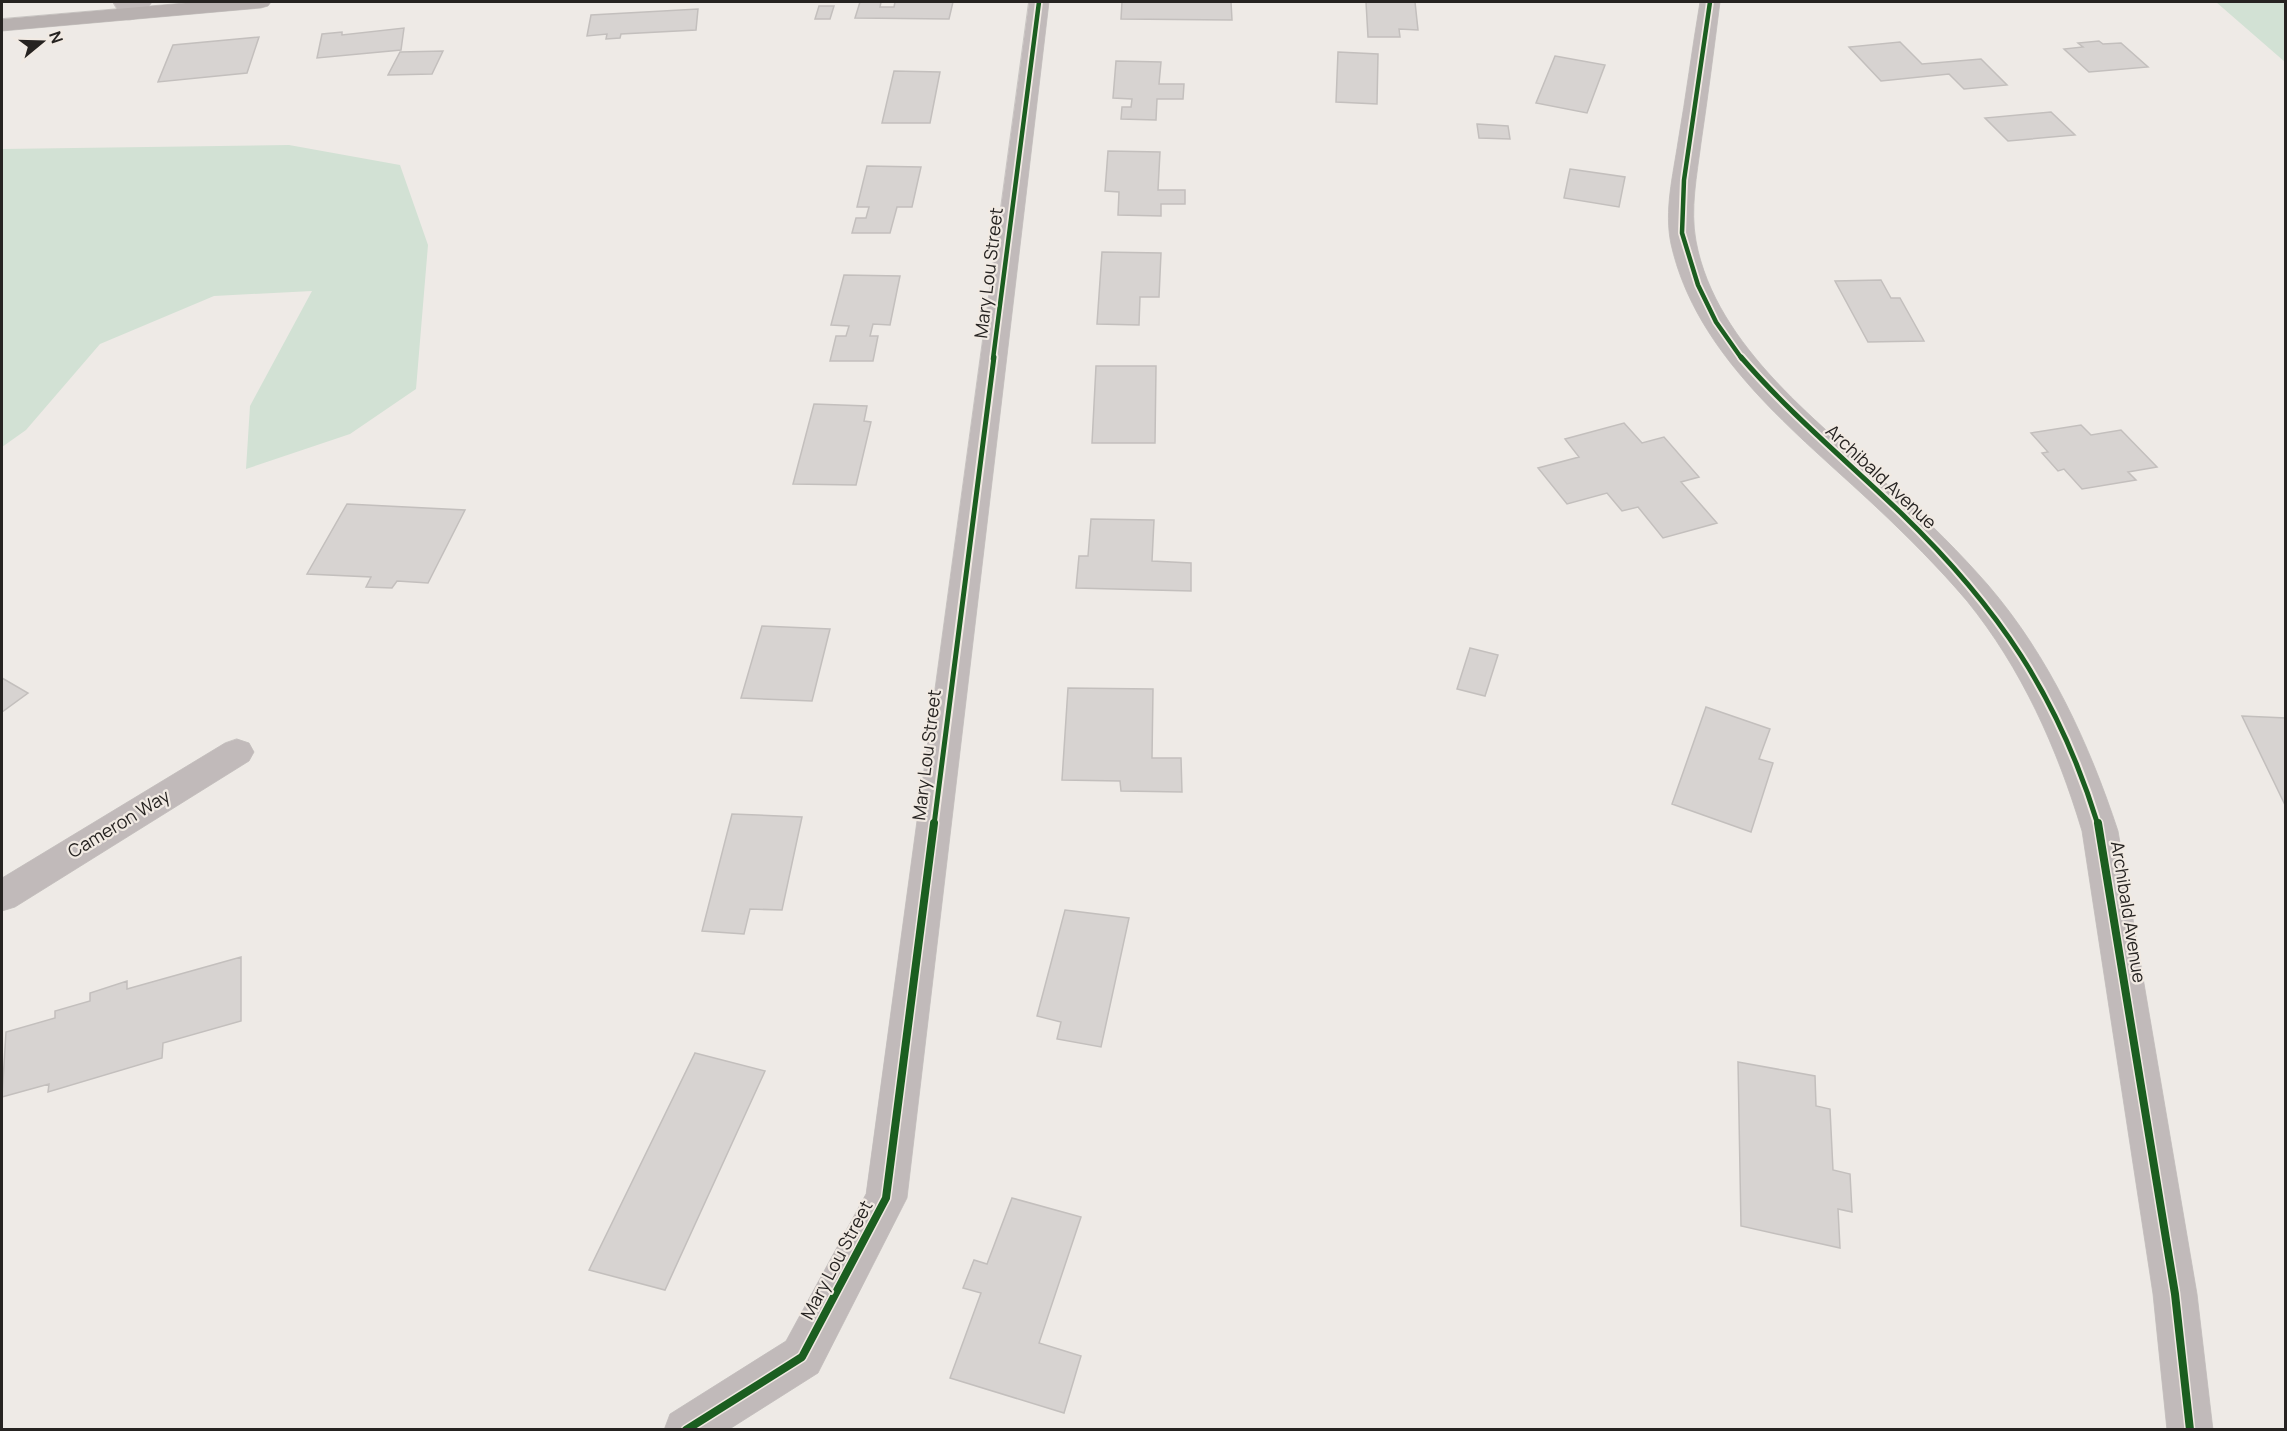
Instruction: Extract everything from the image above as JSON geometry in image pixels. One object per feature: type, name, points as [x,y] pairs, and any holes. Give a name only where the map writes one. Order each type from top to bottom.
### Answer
[{"type":"main road","points":[[2,25],[132,6],[261,2]]},
{"type":"street","name":"Mary Lou Street","points":[[686,1430],[802,1358],[886,1198],[1039,2]]},
{"type":"street","name":"Archibald Avenue","points":[[1710,2],[1682,207],[1684,243],[1703,294],[1727,338],[1756,377],[1797,419],[1889,502],[1978,594],[2016,647],[2049,705],[2078,765],[2100,831],[2104,854],[2175,1294],[2190,1430]]},
{"type":"street","name":"Cameron Way","points":[[2,896],[237,752]]},
{"type":"green space","points":[[2216,2],[2285,2],[2285,62]]},
{"type":"green space","points":[[289,145],[400,165],[428,245],[416,389],[350,434],[246,469],[250,406],[312,291],[214,296],[100,344],[26,430],[2,447],[2,149]]},
{"type":"building","points":[[860,2],[881,2],[880,7],[894,7],[895,2],[953,2],[949,19],[855,18]]},
{"type":"building","points":[[1122,2],[1231,2],[1232,20],[1121,19]]},
{"type":"building","points":[[1366,2],[1415,2],[1418,30],[1399,29],[1400,37],[1368,37]]},
{"type":"building","points":[[819,6],[834,6],[830,19],[815,19]]},
{"type":"building","points":[[698,9],[696,30],[621,34],[620,38],[606,39],[607,34],[587,36],[591,15]]},
{"type":"building","points":[[404,28],[401,50],[317,58],[322,34],[342,32],[342,35]]},
{"type":"building","points":[[259,37],[247,73],[158,82],[173,45]]},
{"type":"building","points":[[2099,41],[2103,44],[2121,43],[2148,67],[2089,72],[2064,49],[2083,47],[2078,43]]},
{"type":"building","points":[[1900,42],[1922,64],[1981,59],[2007,85],[1964,89],[1949,74],[1881,81],[1849,47]]},
{"type":"building","points":[[443,51],[432,74],[388,75],[400,52]]},
{"type":"building","points":[[1338,52],[1378,54],[1377,104],[1336,102]]},
{"type":"building","points":[[1555,56],[1605,65],[1587,113],[1536,103]]},
{"type":"building","points":[[1116,61],[1161,62],[1159,84],[1184,84],[1183,99],[1157,99],[1156,120],[1121,119],[1122,107],[1131,107],[1132,99],[1113,98]]},
{"type":"building","points":[[894,71],[940,72],[930,123],[882,123]]},
{"type":"building","points":[[2051,112],[2075,135],[2008,141],[1985,118]]},
{"type":"building","points":[[1477,124],[1508,126],[1510,139],[1479,138]]},
{"type":"building","points":[[1108,151],[1160,152],[1158,190],[1185,190],[1185,204],[1161,204],[1161,216],[1118,215],[1119,192],[1105,191]]},
{"type":"building","points":[[867,166],[921,167],[912,207],[897,207],[890,233],[852,233],[856,218],[866,218],[869,207],[857,207]]},
{"type":"building","points":[[1570,169],[1625,177],[1619,207],[1564,198]]},
{"type":"building","points":[[1102,252],[1161,253],[1159,297],[1140,297],[1139,325],[1097,324]]},
{"type":"building","points":[[844,275],[900,276],[890,325],[873,324],[870,336],[878,336],[873,361],[830,361],[836,336],[846,336],[849,326],[831,325]]},
{"type":"building","points":[[1881,280],[1891,298],[1900,298],[1924,341],[1868,342],[1835,281]]},
{"type":"building","points":[[1096,366],[1156,366],[1155,443],[1092,443]]},
{"type":"building","points":[[814,404],[867,406],[864,421],[871,422],[856,485],[793,484]]},
{"type":"building","points":[[1624,423],[1642,443],[1664,437],[1699,477],[1681,482],[1717,523],[1663,538],[1638,507],[1622,511],[1607,493],[1567,504],[1538,468],[1579,457],[1565,439]]},
{"type":"building","points":[[2081,425],[2091,435],[2121,430],[2157,467],[2128,472],[2136,480],[2082,489],[2064,469],[2058,471],[2042,453],[2048,452],[2031,433]]},
{"type":"building","points":[[347,504],[465,510],[428,583],[397,581],[392,588],[366,587],[371,577],[307,574]]},
{"type":"building","points":[[1091,519],[1154,520],[1152,561],[1191,563],[1191,591],[1076,588],[1079,556],[1088,556]]},
{"type":"building","points":[[762,626],[830,629],[812,701],[741,698]]},
{"type":"building","points":[[1470,648],[1498,655],[1485,696],[1457,689]]},
{"type":"building","points":[[2,678],[28,693],[2,712]]},
{"type":"building","points":[[1068,688],[1153,689],[1152,758],[1181,758],[1182,792],[1121,791],[1120,781],[1062,780]]},
{"type":"building","points":[[1706,707],[1770,729],[1759,759],[1773,763],[1751,832],[1672,804]]},
{"type":"building","points":[[2242,716],[2286,718],[2286,807]]},
{"type":"building","points":[[732,814],[802,817],[782,910],[750,909],[744,934],[702,931]]},
{"type":"building","points":[[1065,910],[1129,918],[1101,1047],[1057,1039],[1061,1022],[1037,1016]]},
{"type":"building","points":[[241,957],[241,1021],[163,1043],[162,1058],[48,1092],[49,1084],[2,1097],[6,1032],[55,1018],[55,1011],[90,1001],[90,993],[127,981],[127,989]]},
{"type":"building","points":[[695,1053],[765,1071],[665,1290],[589,1270]]},
{"type":"building","points":[[1738,1062],[1815,1076],[1816,1106],[1830,1109],[1833,1170],[1850,1174],[1852,1212],[1838,1209],[1840,1248],[1741,1226]]},
{"type":"building","points":[[1012,1198],[1081,1217],[1039,1343],[1081,1356],[1064,1413],[950,1378],[981,1293],[963,1288],[974,1260],[987,1264]]},
{"type":"cycle path","points":[[686,1430],[802,1357],[886,1198],[1039,2]]},
{"type":"cycle path","points":[[1710,2],[1684,180],[1681,220],[1684,245],[1698,285],[1716,322],[1766,387],[1826,446],[1911,523],[1956,569],[1992,611],[2047,699],[2069,744],[2087,790],[2100,831],[2175,1294],[2190,1430]]}]
